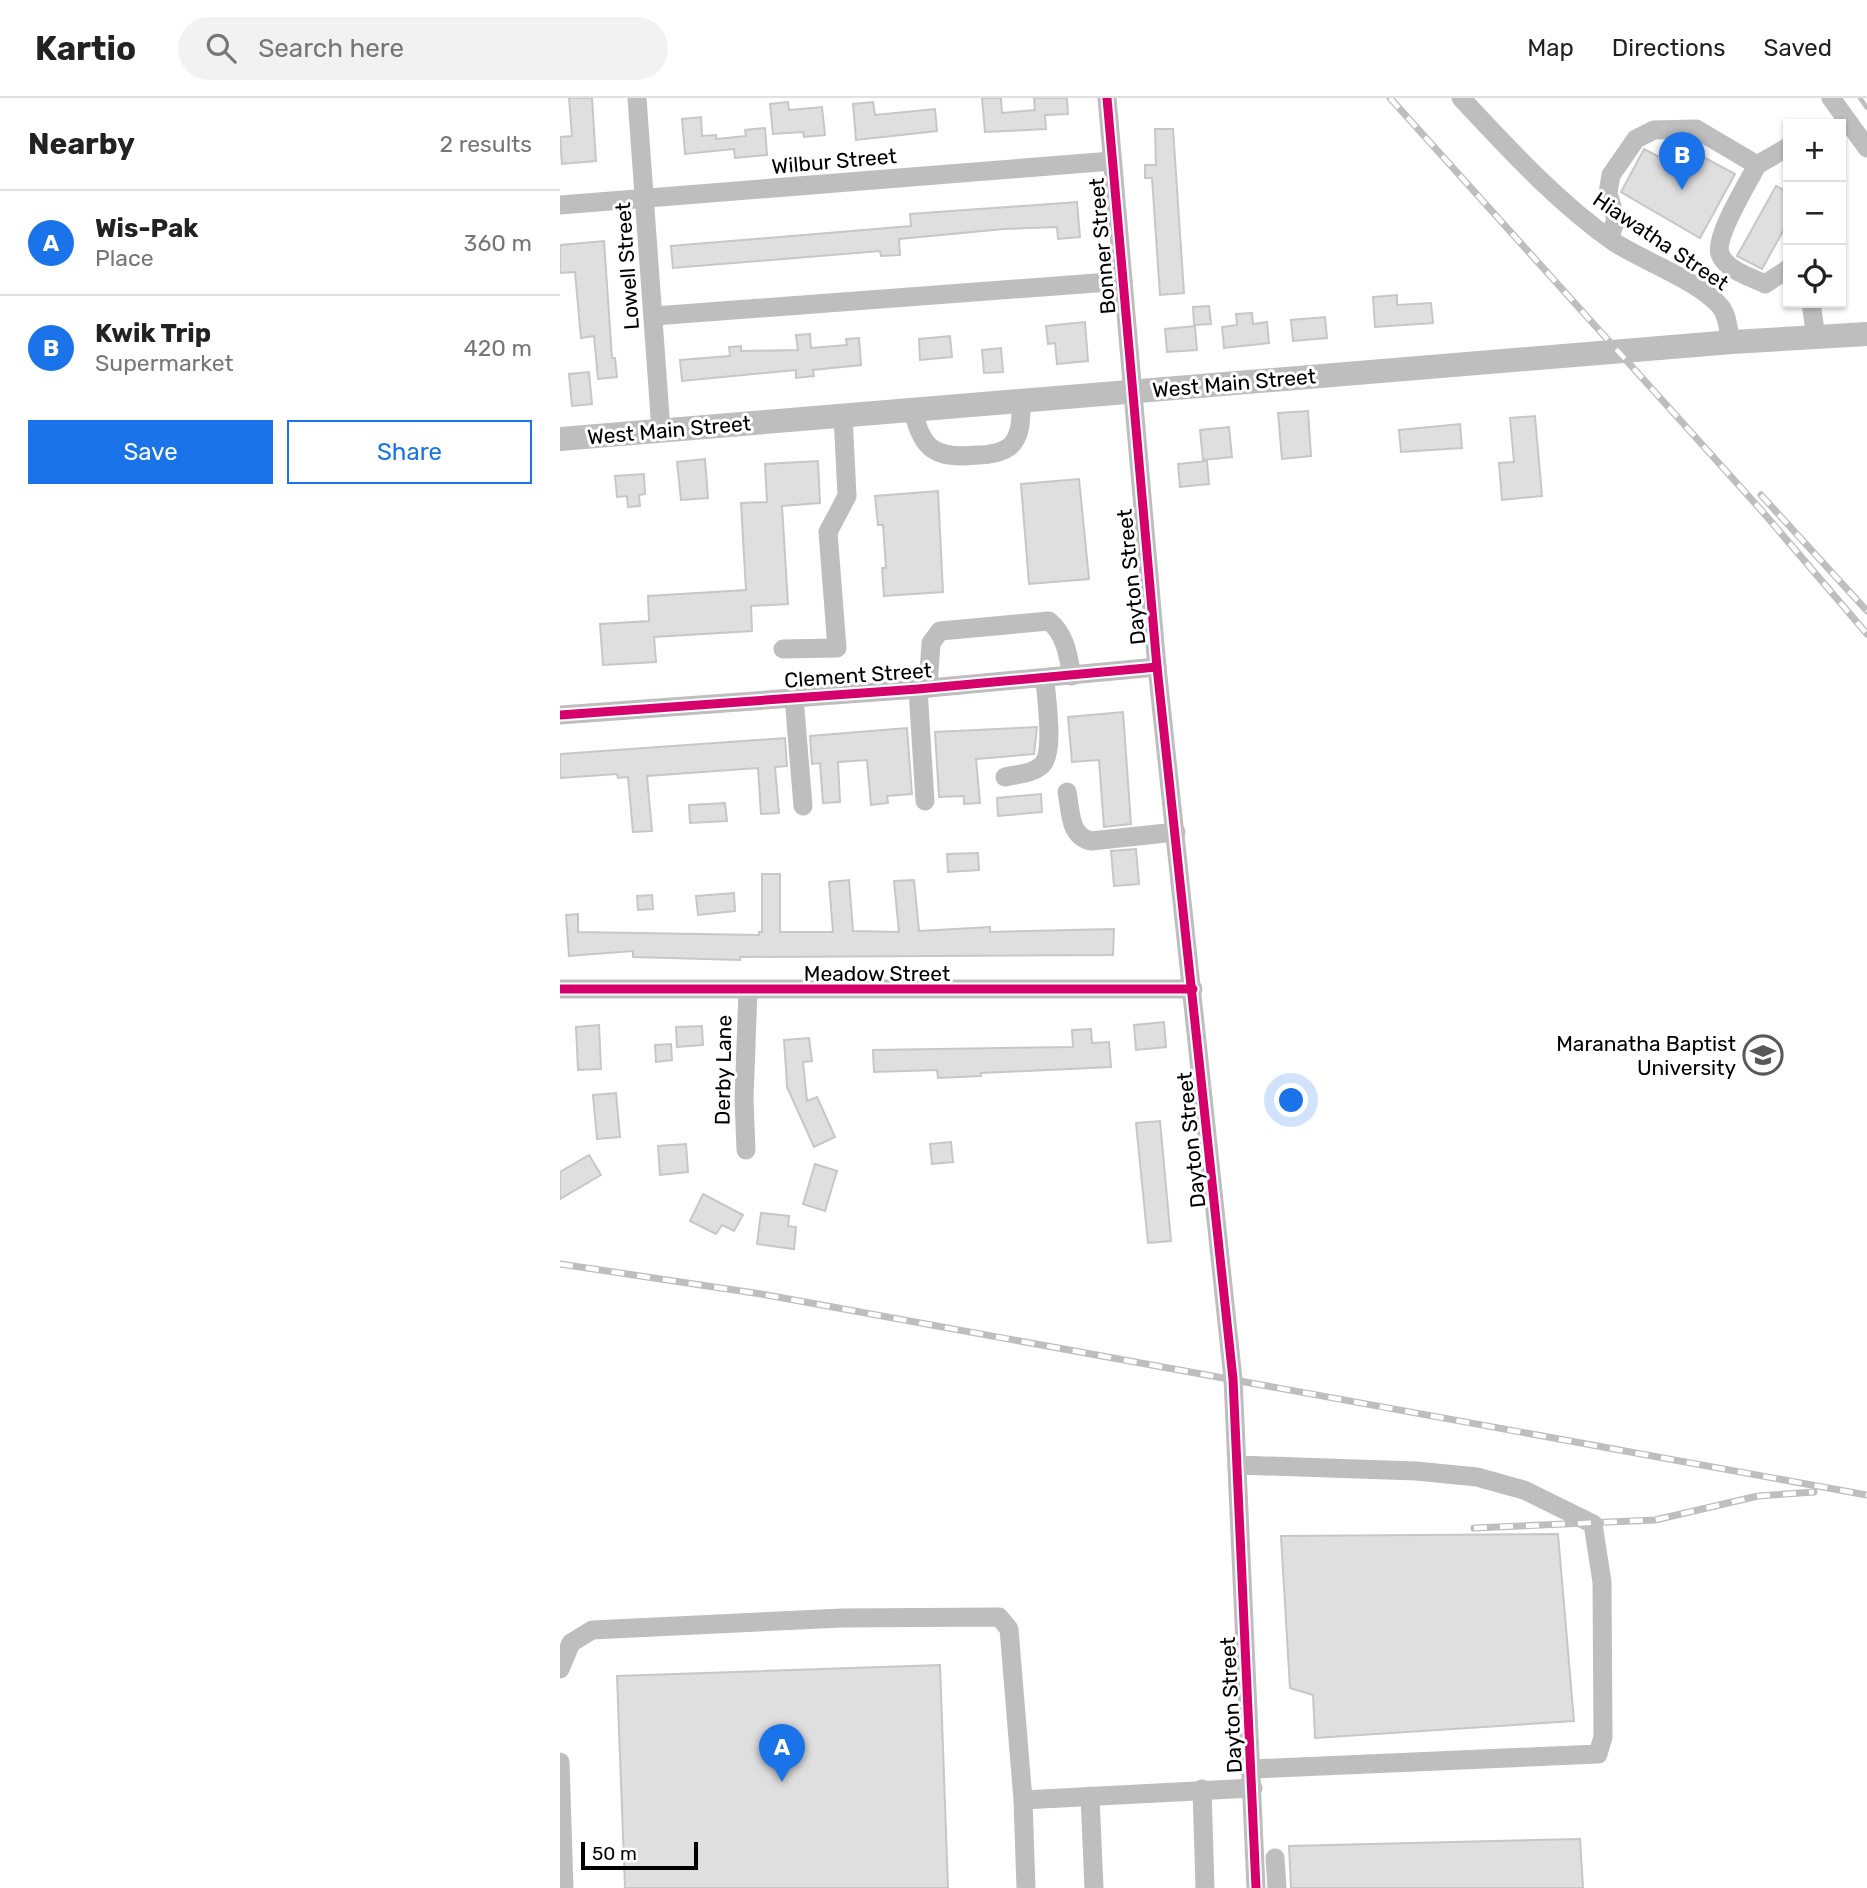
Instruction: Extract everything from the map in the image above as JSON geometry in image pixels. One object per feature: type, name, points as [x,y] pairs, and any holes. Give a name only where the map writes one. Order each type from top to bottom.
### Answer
[{"type":"main road","name":"West Main Street","points":[[560,439],[1731,342],[1867,334]]},
{"type":"street","name":"Lowell Street","points":[[637,98],[661,430]]},
{"type":"street","name":"Bonner Street","points":[[1107,98],[1130,392]]},
{"type":"street","name":"Hiawatha Street","points":[[1461,98],[1557,196],[1609,238],[1700,291],[1720,306],[1731,342]]},
{"type":"street","points":[[1831,98],[1836,119]]},
{"type":"street","points":[[1609,238],[1616,220],[1608,193],[1611,175],[1636,139],[1654,130],[1696,129],[1757,165]]},
{"type":"street","points":[[1846,129],[1867,148]]},
{"type":"street","points":[[1783,150],[1757,165],[1719,242],[1721,256],[1731,267],[1765,284],[1783,272]]},
{"type":"street","name":"Wilbur Street","points":[[560,205],[1112,161]]},
{"type":"street","points":[[654,316],[1123,281]]},
{"type":"street","points":[[1812,308],[1816,337]]},
{"type":"street","name":"Dayton Street","points":[[1130,392],[1233,1379],[1256,1888]]},
{"type":"street","points":[[913,410],[916,429],[927,446],[942,456],[989,454],[1010,446],[1020,428],[1021,401]]},
{"type":"street","points":[[783,649],[837,648],[828,532],[847,496],[843,415]]},
{"type":"street","points":[[925,802],[923,688],[931,643],[940,631],[1049,621],[1057,628],[1065,645],[1072,676]]},
{"type":"street","name":"Clement Street","points":[[560,715],[923,688],[1157,667]]},
{"type":"street","points":[[1005,777],[1031,772],[1043,764],[1049,749],[1045,678]]},
{"type":"street","points":[[794,697],[803,806]]},
{"type":"street","points":[[1067,792],[1075,833],[1080,839],[1091,841],[1176,832]]},
{"type":"street","name":"Meadow Street","points":[[560,989],[1193,989]]},
{"type":"street","name":"Derby Lane","points":[[746,1150],[744,1099],[748,990]]},
{"type":"street","points":[[1023,1800],[1202,1789],[1252,1778],[1598,1754],[1603,1737],[1602,1582],[1594,1524],[1524,1490],[1477,1477],[1416,1471],[1237,1465]]},
{"type":"street","points":[[560,1669],[571,1643],[592,1630],[842,1618],[999,1617],[1009,1629],[1023,1800],[1026,1888]]},
{"type":"street","points":[[560,1762],[564,1888]]},
{"type":"street","points":[[1202,1789],[1205,1888]]},
{"type":"street","points":[[1090,1796],[1094,1888]]},
{"type":"street","points":[[1275,1858],[1277,1888]]},
{"type":"building","points":[[569,98],[592,98],[596,161],[562,164],[560,137],[572,136]]},
{"type":"building","points":[[982,98],[1001,98],[1002,113],[1035,110],[1034,98],[1067,98],[1068,114],[1045,115],[1046,129],[985,132]]},
{"type":"building","points":[[788,102],[789,110],[822,107],[825,135],[804,137],[803,132],[773,134],[770,104]]},
{"type":"building","points":[[873,102],[875,115],[935,109],[937,131],[856,140],[853,104]]},
{"type":"building","points":[[701,117],[702,136],[716,135],[716,139],[746,136],[745,130],[765,128],[767,155],[735,158],[734,149],[685,154],[682,119]]},
{"type":"building","points":[[1155,129],[1173,129],[1184,293],[1160,295],[1152,178],[1145,178],[1145,165],[1156,165]]},
{"type":"building","points":[[1644,149],[1684,170],[1694,152],[1735,174],[1700,238],[1621,192]]},
{"type":"building","points":[[1776,186],[1783,190],[1783,231],[1762,269],[1737,256]]},
{"type":"building","points":[[1077,202],[1080,237],[1058,239],[1057,227],[1004,229],[899,239],[900,255],[881,256],[880,251],[673,268],[671,246],[911,226],[910,214]]},
{"type":"building","points":[[604,241],[612,358],[615,358],[617,377],[598,379],[594,336],[581,338],[575,272],[560,273],[560,245]]},
{"type":"building","points":[[1397,295],[1397,305],[1431,303],[1433,323],[1375,327],[1373,297]]},
{"type":"building","points":[[1209,306],[1211,324],[1194,325],[1193,307]]},
{"type":"building","points":[[1252,313],[1253,324],[1267,322],[1269,343],[1224,348],[1222,327],[1237,325],[1236,314]]},
{"type":"building","points":[[1325,317],[1327,338],[1293,341],[1291,320]]},
{"type":"building","points":[[1085,322],[1088,361],[1057,364],[1055,343],[1048,344],[1046,326]]},
{"type":"building","points":[[1195,326],[1197,350],[1167,352],[1165,329]]},
{"type":"building","points":[[810,334],[811,348],[847,345],[846,339],[859,338],[861,365],[813,370],[814,376],[796,378],[796,370],[682,381],[680,360],[730,356],[729,347],[741,346],[741,351],[798,350],[796,335]]},
{"type":"building","points":[[950,336],[952,357],[920,360],[919,339]]},
{"type":"building","points":[[1001,348],[1003,372],[984,373],[982,350]]},
{"type":"building","points":[[589,372],[592,404],[572,406],[569,374]]},
{"type":"building","points":[[1308,411],[1311,456],[1282,459],[1278,413]]},
{"type":"building","points":[[1535,416],[1542,496],[1502,500],[1499,463],[1514,462],[1510,418]]},
{"type":"building","points":[[1460,424],[1462,448],[1401,452],[1399,430]]},
{"type":"building","points":[[1229,427],[1232,457],[1203,460],[1200,430]]},
{"type":"building","points":[[705,459],[708,498],[681,500],[677,462]]},
{"type":"building","points":[[818,461],[820,503],[782,506],[788,604],[751,606],[752,631],[654,637],[656,662],[603,665],[600,624],[649,621],[648,596],[746,590],[741,503],[767,502],[765,464]]},
{"type":"building","points":[[1207,461],[1209,484],[1180,487],[1178,464]]},
{"type":"building","points":[[644,474],[645,494],[639,495],[640,506],[628,507],[627,496],[617,497],[615,476]]},
{"type":"building","points":[[1079,479],[1089,579],[1029,584],[1021,484]]},
{"type":"building","points":[[938,491],[943,592],[884,596],[882,568],[886,568],[883,525],[878,525],[875,496]]},
{"type":"building","points":[[1123,712],[1131,824],[1104,827],[1099,760],[1072,762],[1068,717]]},
{"type":"building","points":[[1037,727],[1034,754],[976,759],[980,803],[964,804],[964,796],[939,797],[935,732]]},
{"type":"building","points":[[907,728],[912,794],[887,796],[888,803],[871,805],[867,760],[838,762],[840,802],[823,803],[820,763],[812,764],[810,736]]},
{"type":"building","points":[[785,738],[787,766],[775,767],[779,813],[761,814],[758,768],[647,776],[652,831],[633,832],[628,777],[618,778],[617,774],[560,778],[560,754]]},
{"type":"building","points":[[1041,794],[1042,812],[998,816],[997,798]]},
{"type":"building","points":[[725,803],[727,821],[690,823],[689,805]]},
{"type":"building","points":[[1136,849],[1139,884],[1114,886],[1111,851]]},
{"type":"building","points":[[978,853],[979,870],[948,872],[947,854]]},
{"type":"building","points":[[762,874],[780,874],[780,932],[833,932],[829,882],[849,880],[853,931],[899,932],[894,881],[914,880],[919,931],[990,927],[990,932],[1114,929],[1113,955],[740,957],[740,960],[633,957],[633,951],[569,956],[566,915],[578,914],[578,932],[759,935],[759,932],[762,932]]},
{"type":"building","points":[[734,893],[735,911],[698,915],[696,896]]},
{"type":"building","points":[[652,895],[653,909],[638,910],[637,896]]},
{"type":"building","points":[[1164,1022],[1166,1047],[1136,1050],[1134,1025]]},
{"type":"building","points":[[599,1025],[601,1069],[578,1070],[576,1027]]},
{"type":"building","points":[[702,1026],[703,1045],[677,1047],[676,1027]]},
{"type":"building","points":[[1091,1029],[1092,1043],[1109,1042],[1111,1067],[981,1073],[981,1076],[938,1078],[937,1070],[874,1072],[873,1050],[1073,1047],[1072,1030]]},
{"type":"building","points":[[809,1038],[812,1061],[803,1062],[807,1101],[817,1097],[835,1137],[814,1147],[787,1087],[784,1040]]},
{"type":"building","points":[[671,1044],[672,1060],[656,1062],[655,1045]]},
{"type":"building","points":[[616,1093],[620,1137],[597,1139],[593,1095]]},
{"type":"building","points":[[1160,1121],[1171,1241],[1148,1243],[1136,1123]]},
{"type":"building","points":[[951,1142],[953,1162],[932,1164],[930,1144]]},
{"type":"building","points":[[686,1144],[688,1172],[660,1175],[658,1146]]},
{"type":"building","points":[[589,1155],[601,1175],[560,1199],[560,1172]]},
{"type":"building","points":[[815,1164],[837,1171],[825,1211],[803,1204]]},
{"type":"building","points":[[703,1194],[743,1215],[734,1231],[722,1225],[716,1234],[690,1221]]},
{"type":"building","points":[[761,1213],[789,1216],[788,1226],[796,1227],[794,1249],[757,1244]]},
{"type":"building","points":[[1558,1534],[1574,1721],[1315,1738],[1313,1695],[1290,1688],[1281,1536]]},
{"type":"building","points":[[940,1665],[948,1888],[625,1888],[617,1676]]},
{"type":"building","points":[[1580,1839],[1583,1888],[1291,1888],[1289,1846]]},
{"type":"waterway","points":[[1860,98],[1867,108]]},
{"type":"railway","points":[[1390,98],[1762,511],[1867,634]]},
{"type":"railway","points":[[1761,495],[1867,611]]},
{"type":"railway","points":[[560,1264],[761,1294],[1867,1495]]},
{"type":"railway","points":[[1474,1528],[1655,1520],[1758,1496],[1814,1492]]},
{"type":"cycle path","points":[[1107,98],[1157,667],[1233,1379],[1256,1888]]},
{"type":"cycle path","points":[[560,715],[918,689],[1157,667]]},
{"type":"cycle path","points":[[560,989],[1193,989]]},
{"type":"place","name":"Kwik Trip","points":[[1682,190]]},
{"type":"place","name":"Maranatha Baptist University","points":[[1763,1055]]},
{"type":"place","name":"Wis-Pak","points":[[782,1782]]}]
